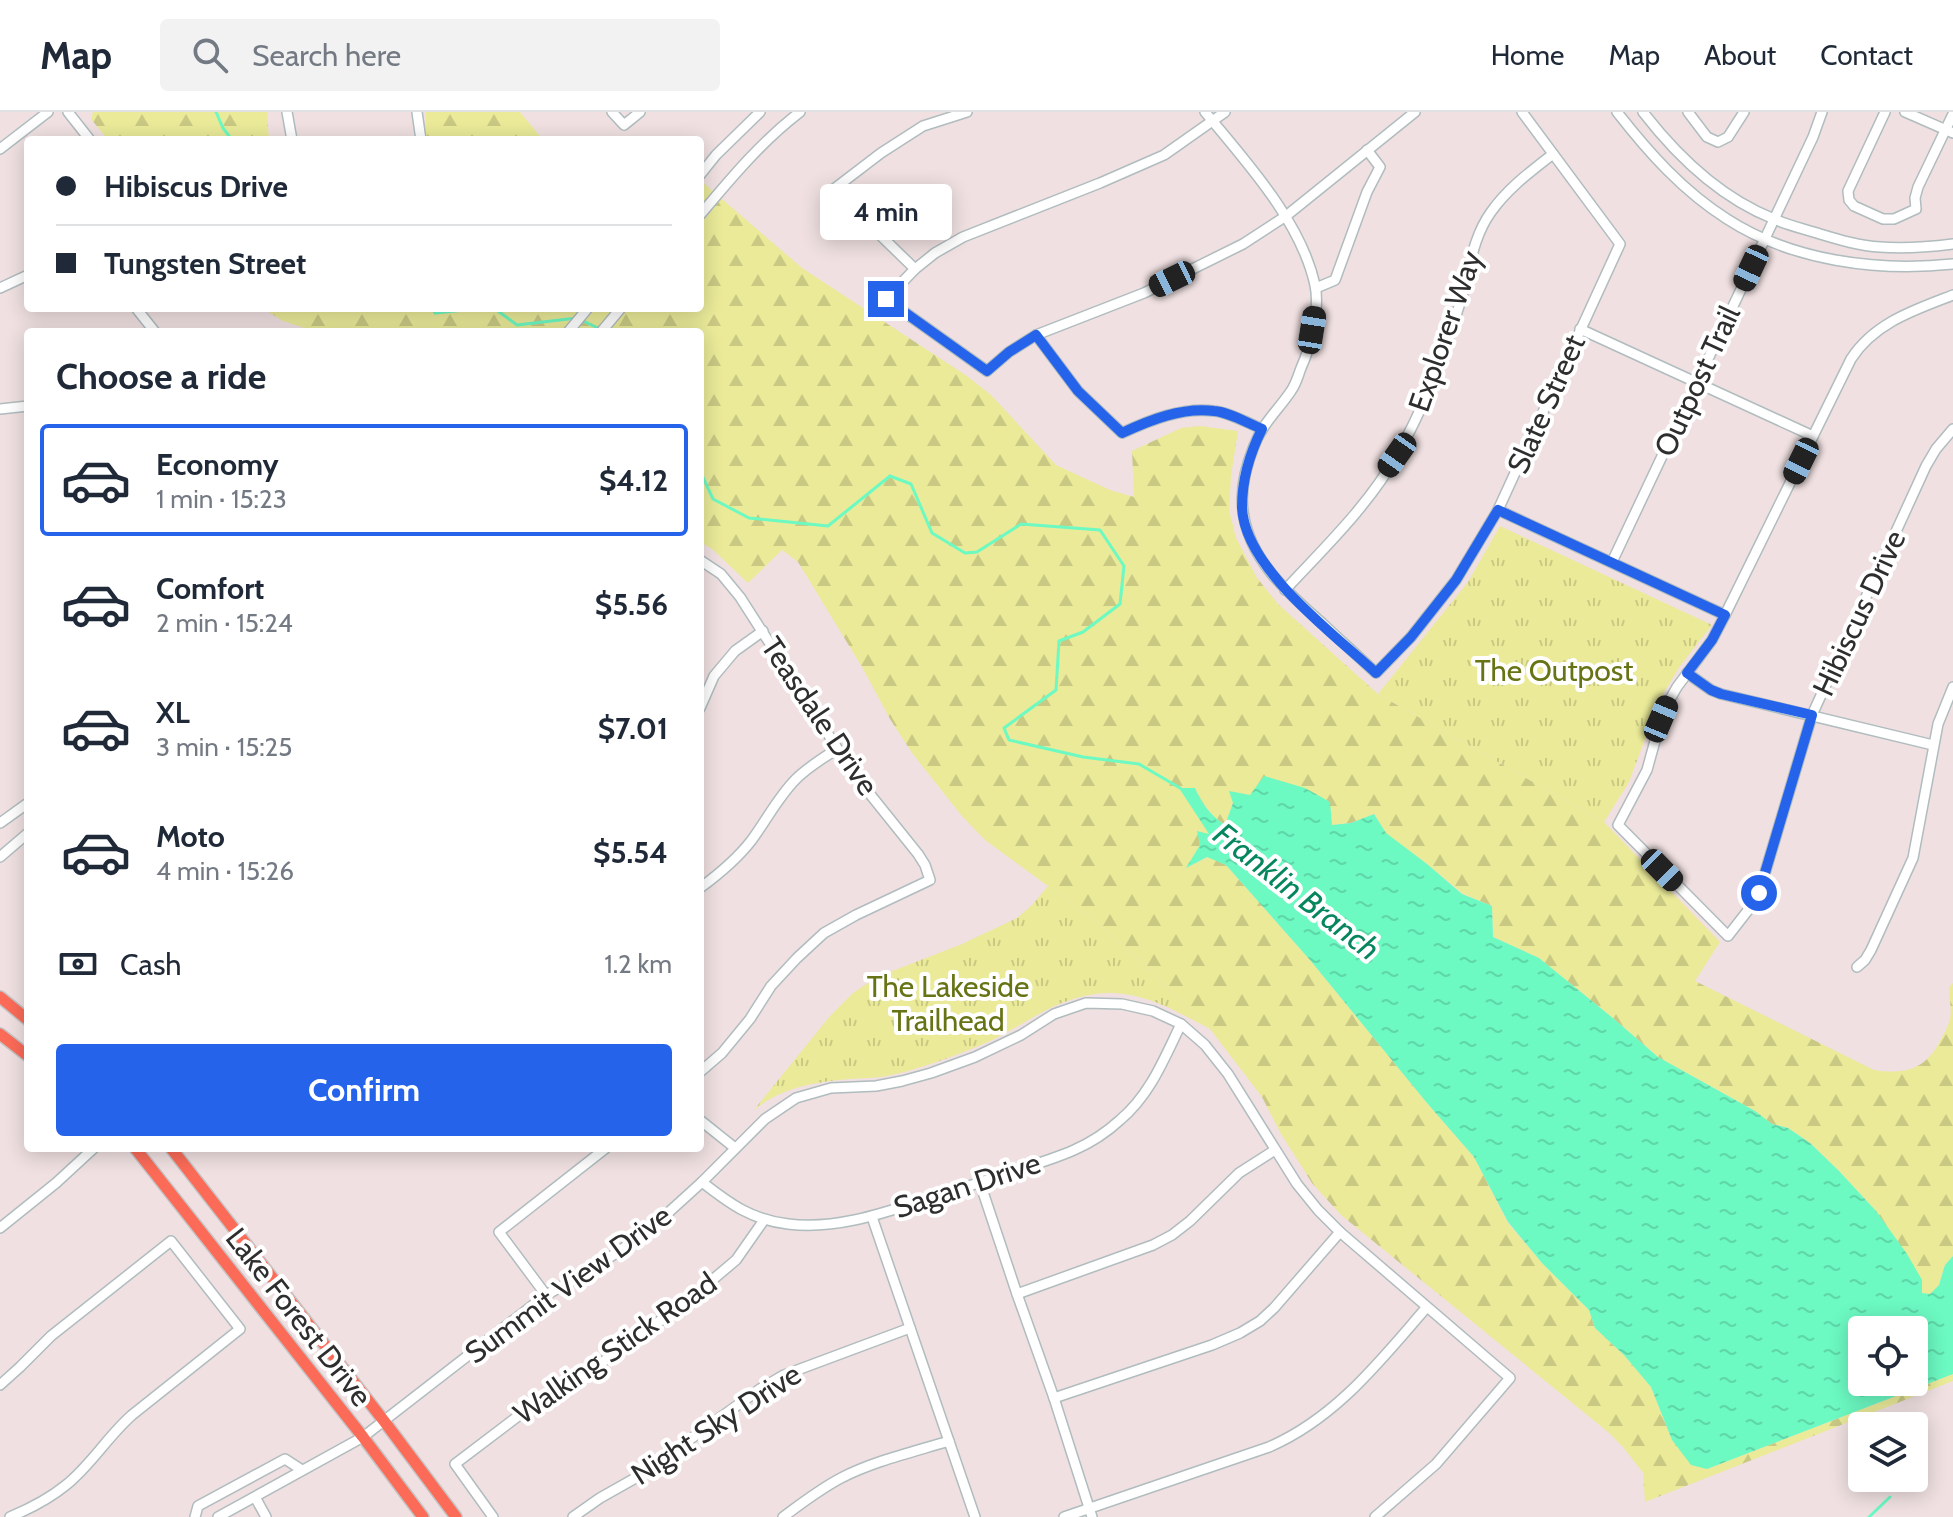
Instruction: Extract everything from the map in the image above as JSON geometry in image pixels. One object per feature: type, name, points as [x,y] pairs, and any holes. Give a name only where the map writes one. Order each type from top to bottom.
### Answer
[{"type":"main road","points":[[0,997],[24,1017]]},
{"type":"main road","points":[[0,1034],[24,1053]]},
{"type":"main road","name":"Lake Forest Drive","points":[[138,1152],[423,1517]]},
{"type":"main road","name":"Lake Forest Drive","points":[[174,1152],[456,1517]]},
{"type":"street","points":[[0,149],[48,112]]},
{"type":"street","points":[[68,112],[87,136]]},
{"type":"street","points":[[287,112],[291,136]]},
{"type":"street","points":[[417,112],[420,136]]},
{"type":"street","points":[[612,112],[624,125],[640,112]]},
{"type":"street","points":[[704,170],[760,112]]},
{"type":"street","points":[[704,210],[749,157],[800,112]]},
{"type":"street","points":[[915,269],[830,192],[923,126],[967,112]]},
{"type":"street","points":[[1205,112],[1286,216],[1306,256],[1316,288],[1309,350],[1293,389],[1262,429],[1244,478],[1242,509],[1251,540],[1285,590]]},
{"type":"street","points":[[1225,112],[1164,155],[963,237],[915,269],[886,299],[987,371],[1036,335],[1144,293],[1243,244],[1286,216],[1415,112]]},
{"type":"street","points":[[1522,112],[1553,154]]},
{"type":"street","points":[[1617,112],[1648,150],[1684,186],[1727,219],[1764,239],[1857,263],[1905,267],[1953,264]]},
{"type":"street","points":[[1643,112],[1663,138],[1703,175],[1723,191],[1774,219],[1839,239],[1879,247],[1953,244]]},
{"type":"street","points":[[1688,112],[1707,137],[1718,142],[1728,137],[1744,112]]},
{"type":"street","name":"Outpost Trail","points":[[1612,562],[1813,137],[1822,112]]},
{"type":"street","points":[[1885,112],[1848,191],[1849,200],[1854,206],[1883,219],[1894,219],[1916,209],[1918,187],[1949,131],[1953,114]]},
{"type":"street","points":[[1905,112],[1949,131]]},
{"type":"street","points":[[1316,288],[1335,280],[1367,192],[1380,167],[1367,150]]},
{"type":"street","name":"Slate Street","points":[[1285,590],[1376,673],[1411,637],[1456,580],[1498,510],[1620,244],[1553,154]]},
{"type":"street","name":"Explorer Way","points":[[1285,590],[1354,518],[1397,455],[1433,381],[1461,301],[1472,249],[1490,213],[1517,182],[1553,154]]},
{"type":"street","points":[[0,288],[24,277]]},
{"type":"street","points":[[1933,745],[1721,694],[1687,673],[1712,640],[1851,359],[1867,338],[1909,311],[1953,295]]},
{"type":"street","points":[[571,328],[585,312]]},
{"type":"street","points":[[604,328],[618,312]]},
{"type":"street","points":[[1580,329],[1813,436]]},
{"type":"street","points":[[1036,335],[1078,391],[1122,433],[1177,413],[1215,411],[1262,429]]},
{"type":"street","points":[[0,409],[24,406]]},
{"type":"street","name":"Hibiscus Drive","points":[[1687,673],[1669,701],[1647,770],[1618,825],[1728,936],[1759,893],[1812,715],[1926,466],[1953,429]]},
{"type":"street","points":[[1498,510],[1725,615]]},
{"type":"street","name":"Teasdale Drive","points":[[704,563],[721,574],[740,597],[853,773],[918,854],[930,880],[824,933],[771,986],[750,1019],[722,1053],[704,1069]]},
{"type":"street","points":[[704,699],[714,676],[735,651],[763,631]]},
{"type":"street","points":[[1857,967],[1871,950],[1913,858],[1933,745],[1953,687]]},
{"type":"street","points":[[704,885],[751,842],[796,780],[837,749]]},
{"type":"street","points":[[0,823],[24,806]]},
{"type":"street","points":[[0,857],[24,836]]},
{"type":"street","name":"Summit View Drive","points":[[218,1517],[363,1437],[546,1295],[591,1270],[647,1232],[765,1119],[796,1098],[831,1088],[876,1086],[931,1073],[975,1057],[1021,1035],[1054,1014],[1086,1003],[1122,1004],[1153,1011],[1181,1024],[1205,1045],[1228,1074],[1304,1193],[1340,1232],[1510,1378],[1436,1464],[1382,1515]]},
{"type":"street","name":"Sagan Drive","points":[[702,1182],[731,1205],[764,1220],[789,1225],[830,1224],[872,1217],[980,1183],[1074,1150],[1119,1122],[1139,1102],[1181,1024]]},
{"type":"street","points":[[704,1123],[735,1148]]},
{"type":"street","points":[[1017,1294],[1153,1245],[1172,1235],[1239,1173],[1275,1150]]},
{"type":"street","points":[[0,1228],[90,1152]]},
{"type":"street","points":[[546,1295],[499,1232],[601,1152]]},
{"type":"street","points":[[980,1183],[1091,1512]]},
{"type":"street","points":[[872,1217],[975,1517]]},
{"type":"street","name":"Walking Stick Road","points":[[493,1517],[455,1464],[538,1401],[597,1366],[685,1303],[736,1260],[764,1220]]},
{"type":"street","points":[[1054,1398],[1240,1333],[1274,1308],[1340,1232]]},
{"type":"street","points":[[0,1385],[51,1336],[171,1241],[240,1329],[132,1415],[66,1485],[10,1517]]},
{"type":"street","points":[[1064,1517],[1091,1512],[1291,1437],[1342,1400],[1426,1308]]},
{"type":"street","name":"Night Sky Drive","points":[[573,1517],[639,1476],[784,1375],[910,1328]]},
{"type":"street","points":[[783,1517],[844,1477],[949,1441]]},
{"type":"street","points":[[195,1517],[198,1506],[285,1459],[302,1470]]},
{"type":"street","points":[[255,1497],[266,1517]]},
{"type":"green space","points":[[93,112],[267,112],[269,136],[105,136],[91,119]]},
{"type":"green space","points":[[426,112],[520,112],[540,136],[426,136]]},
{"type":"green space","points":[[704,183],[802,268],[991,395],[1056,465],[1110,490],[1134,497],[1132,451],[1181,428],[1200,426],[1238,431],[1229,510],[1236,538],[1257,578],[1279,605],[1378,694],[1604,822],[1720,942],[1695,981],[1874,1070],[1896,1071],[1923,1063],[1936,1048],[1949,1021],[1949,987],[1953,983],[1953,1256],[1945,1265],[1939,1285],[1930,1295],[1922,1293],[1876,1211],[1810,1143],[1658,1057],[1539,958],[1493,937],[1492,906],[1463,894],[1385,833],[1374,814],[1351,823],[1332,825],[1250,795],[1233,803],[1225,825],[1207,809],[1195,788],[1180,789],[1210,835],[1198,831],[1200,845],[1187,867],[1208,857],[1226,865],[1310,960],[1474,1157],[1508,1223],[1589,1310],[1595,1328],[1624,1355],[1651,1387],[1672,1440],[1707,1469],[1848,1415],[1848,1422],[1645,1502],[1643,1473],[1608,1432],[1341,1215],[1312,1183],[1262,1097],[1210,1029],[1093,919],[985,840],[961,815],[912,753],[890,719],[798,562],[782,550],[748,583],[704,544],[704,328],[305,328],[268,312],[704,312]]},
{"type":"green space","name":"The Outpost","points":[[1500,526],[1712,625],[1680,666],[1660,699],[1629,782],[1604,822],[1378,694],[1468,582]]},
{"type":"green space","name":"The Lakeside Trailhead","points":[[1048,886],[1093,919],[1210,1029],[1141,997],[1095,994],[1055,1006],[957,1055],[887,1076],[799,1087],[776,1096],[754,1110],[830,1016],[853,993],[877,977],[962,944],[1017,918]]},
{"type":"green space","points":[[1953,1374],[1953,1381],[1928,1391],[1928,1384]]},
{"type":"green space","points":[[1896,1396],[1915,1396],[1874,1412],[1855,1412]]},
{"type":"water","points":[[1264,776],[1305,788],[1330,802],[1332,825],[1351,823],[1374,814],[1386,833],[1462,894],[1492,906],[1493,937],[1539,958],[1658,1057],[1810,1143],[1876,1211],[1922,1280],[1922,1293],[1930,1294],[1939,1285],[1945,1265],[1953,1256],[1953,1374],[1928,1384],[1928,1316],[1848,1316],[1848,1396],[1896,1396],[1707,1469],[1691,1465],[1672,1440],[1651,1387],[1624,1355],[1595,1328],[1589,1310],[1542,1263],[1508,1222],[1474,1157],[1310,960],[1226,865],[1207,857],[1186,868],[1200,845],[1197,831],[1209,834],[1179,788],[1195,788],[1207,809],[1225,825],[1233,803],[1229,791],[1250,795]]},
{"type":"waterway","name":"Franklin Branch","points":[[216,112],[229,136]]},
{"type":"waterway","name":"Franklin Branch","points":[[434,312],[445,312]]},
{"type":"waterway","name":"Franklin Branch","points":[[499,312],[517,325],[577,318],[598,328]]},
{"type":"waterway","name":"Franklin Branch","points":[[704,480],[713,499],[749,518],[828,526],[890,476],[911,484],[932,533],[965,553],[977,552],[1021,524],[1100,530],[1124,566],[1120,604],[1083,632],[1059,641],[1056,690],[1004,728],[1009,740],[1083,757],[1139,764],[1180,788]]},
{"type":"waterway","name":"Franklin Branch","points":[[1869,1517],[1890,1497]]},
{"type":"route","points":[[886,299],[987,371],[1036,335],[1078,391],[1122,433],[1177,413],[1215,411],[1262,429],[1244,478],[1242,509],[1251,540],[1285,590],[1376,673],[1411,637],[1456,580],[1498,510],[1725,615],[1712,640],[1687,673],[1721,694],[1812,715],[1759,893]]}]
